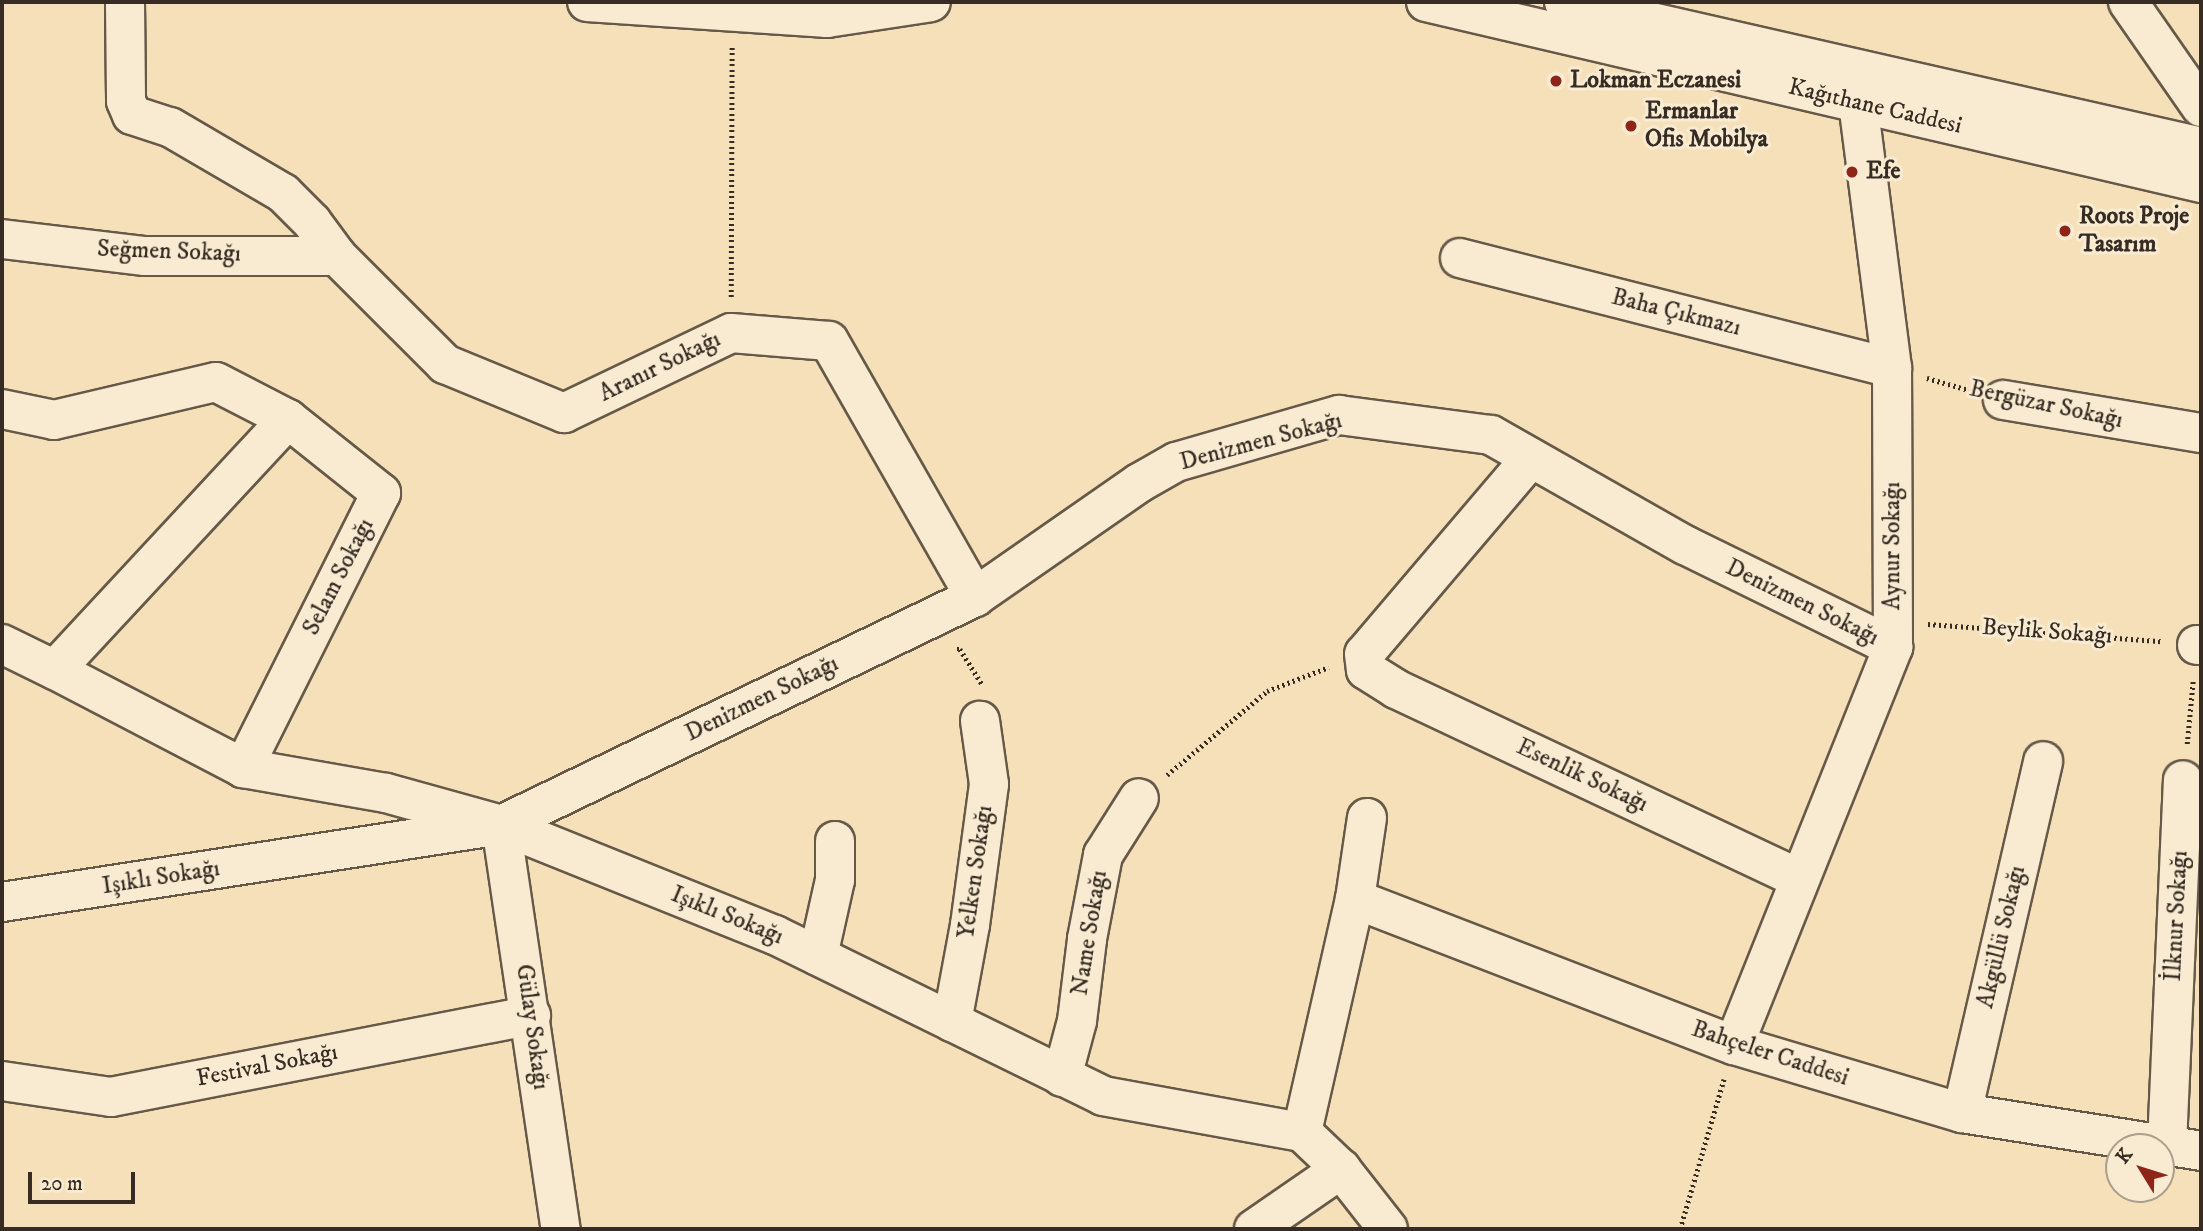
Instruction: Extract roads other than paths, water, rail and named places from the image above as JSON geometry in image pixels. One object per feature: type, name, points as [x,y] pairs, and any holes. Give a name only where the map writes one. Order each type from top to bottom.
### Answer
[{"type":"street","name":"Aranır Sokağı","points":[[125,2],[126,101],[132,115],[170,127],[283,193],[312,222],[337,256],[445,363],[564,413],[731,333],[829,341],[975,597]]},
{"type":"street","points":[[587,2],[827,18],[931,2]]},
{"type":"street","name":"Kağıthane Caddesi","points":[[1426,2],[2201,183]]},
{"type":"street","points":[[2128,2],[2201,107]]},
{"type":"street","name":"Kağıthane Caddesi","points":[[1578,4],[2201,147]]},
{"type":"street","name":"Aynur Sokağı","points":[[1734,1045],[1893,634],[1892,368],[1858,103]]},
{"type":"street","name":"Seğmen Sokağı","points":[[2,239],[145,256],[337,256]]},
{"type":"street","name":"Baha Çıkmazı","points":[[1460,258],[1892,368]]},
{"type":"street","points":[[2,408],[54,420],[216,382],[288,419],[55,670]]},
{"type":"street","name":"Bergüzar Sokağı","points":[[2003,400],[2201,433]]},
{"type":"street","name":"Denizmen Sokağı","points":[[500,825],[975,597],[1139,483],[1176,463],[1339,415],[1491,435],[1685,545],[1893,634]]},
{"type":"street","name":"Selam Sokağı","points":[[243,768],[381,493],[288,419]]},
{"type":"street","name":"Esenlik Sokağı","points":[[1531,458],[1365,662],[1396,689],[1800,879]]},
{"type":"street","points":[[2,644],[243,768],[386,793],[500,825]]},
{"type":"street","name":"Yelken Sokağı","points":[[952,1022],[970,926],[989,784],[980,721]]},
{"type":"street","name":"Akgüllü Sokağı","points":[[1962,1113],[2043,761]]},
{"type":"street","name":"İlknur Sokağı","points":[[2183,780],[2184,1148]]},
{"type":"street","name":"Name Sokağı","points":[[1062,1077],[1077,1021],[1087,939],[1103,855],[1139,798]]},
{"type":"street","points":[[1367,818],[1355,899],[1302,1132],[1341,1169],[1388,1229]]},
{"type":"street","name":"Işıklı Sokağı","points":[[2,902],[500,825],[775,935],[1102,1097],[1302,1132]]},
{"type":"street","name":"Gülay Sokağı","points":[[500,825],[531,1015],[561,1229]]},
{"type":"street","points":[[818,956],[835,880],[835,841]]},
{"type":"street","name":"Bahçeler Caddesi","points":[[1355,899],[1734,1045],[1962,1113],[2184,1148]]},
{"type":"street","name":"Festival Sokağı","points":[[2,1081],[111,1097],[531,1015]]},
{"type":"street","points":[[1254,1229],[1341,1169]]},
{"type":"place","name":"Lokman Eczanesi","points":[[1556,81]]},
{"type":"place","name":"Ermanlar Ofis Mobilya","points":[[1631,126]]},
{"type":"place","name":"Efe","points":[[1852,172]]},
{"type":"place","name":"Roots Proje Tasarım","points":[[2065,231]]}]
